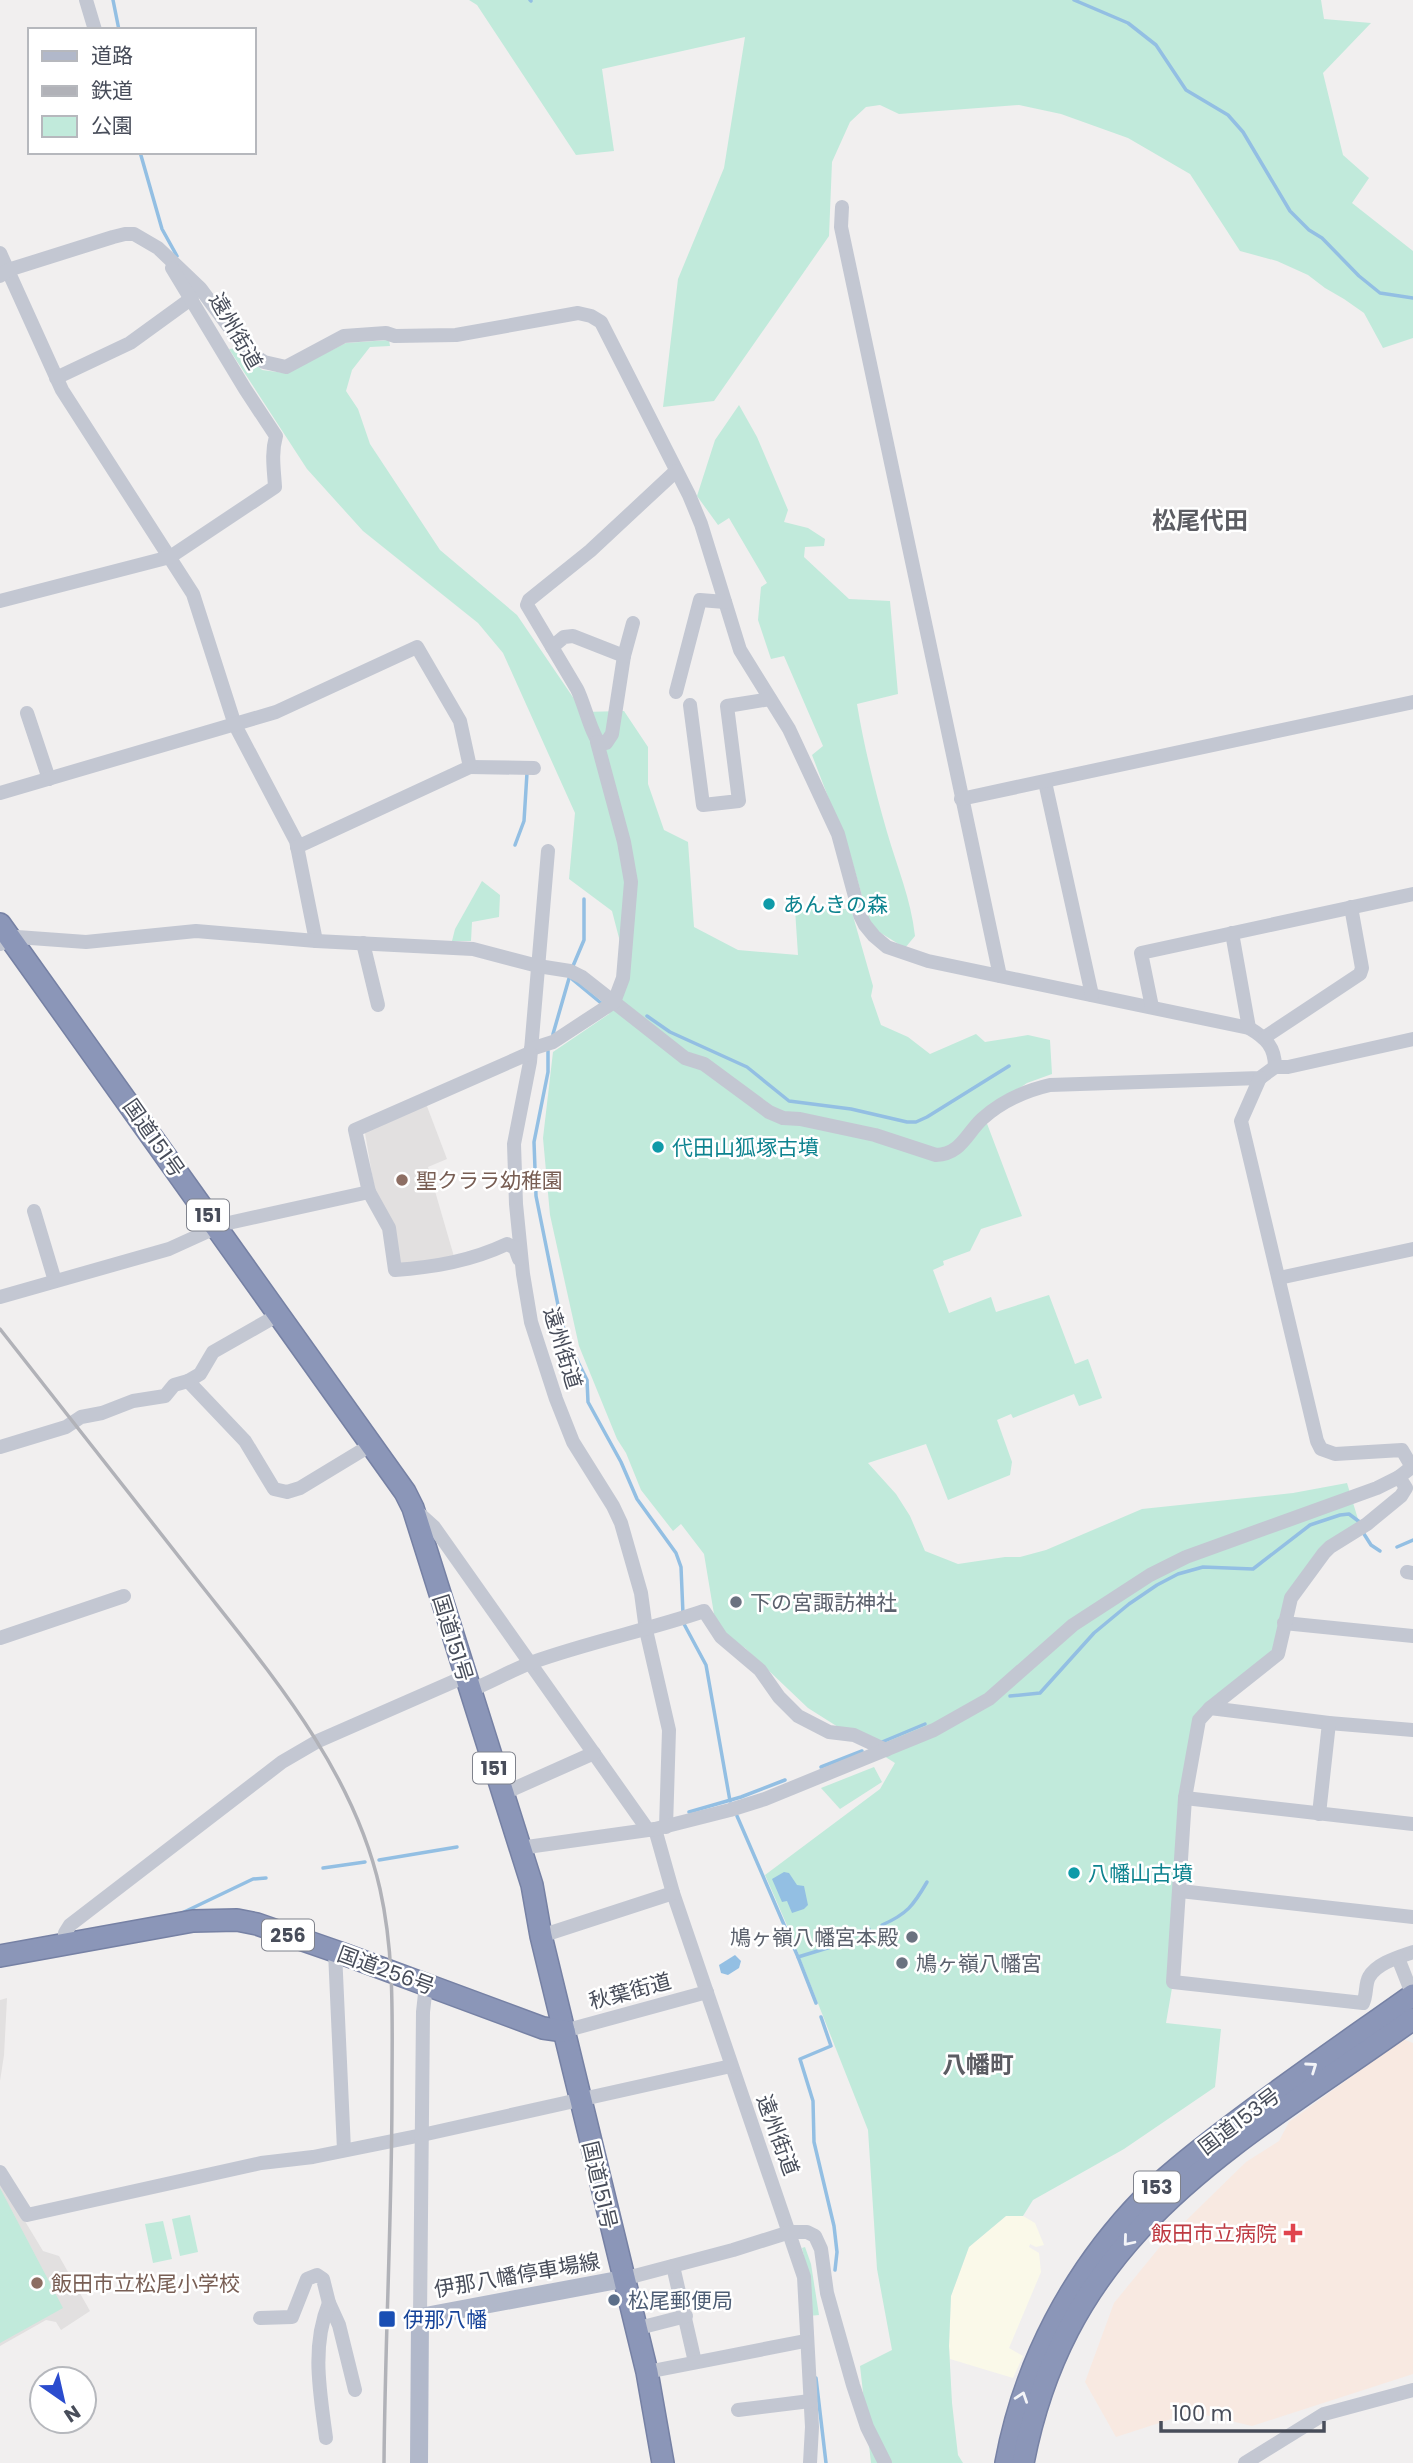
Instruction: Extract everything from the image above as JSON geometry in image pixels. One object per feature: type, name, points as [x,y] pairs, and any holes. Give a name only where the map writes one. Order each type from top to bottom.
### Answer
[{"type":"highway","name":"国道151号","points":[[3,935],[216,1227],[405,1492],[413,1508],[532,1885],[541,1936],[647,2372],[663,2463]]},
{"type":"highway","name":"国道256号","points":[[0,1956],[217,1919],[257,1924],[543,2028],[564,2031]]},
{"type":"highway","name":"国道153号","points":[[1006,2463],[1020,2402],[1033,2367],[1067,2300],[1115,2231],[1144,2198],[1207,2144],[1413,1995]]},
{"type":"highway","name":"国道153号","points":[[1023,2463],[1037,2409],[1065,2337],[1094,2286],[1137,2230],[1213,2160],[1413,2019]]},
{"type":"main road","name":"伊那八幡停車場線","points":[[420,2317],[623,2279]]},
{"type":"main road","points":[[419,2463],[420,2317]]},
{"type":"street","points":[[86,0],[94,28]]},
{"type":"street","points":[[842,207],[841,227],[1000,976]]},
{"type":"street","points":[[4,273],[125,234],[141,237],[158,248],[200,288],[247,351],[264,362],[285,367],[344,336],[386,333],[395,336],[456,335],[578,313],[601,322],[701,524],[743,657],[789,729],[838,834],[860,915],[874,936],[887,947],[906,956],[1249,1028],[1265,1037],[1273,1050],[1275,1067]]},
{"type":"street","name":"遠州街道","points":[[158,248],[192,298],[245,390],[276,436],[271,453],[275,487],[170,557]]},
{"type":"street","points":[[0,253],[4,273],[56,378],[194,594],[235,725],[297,847],[316,941]]},
{"type":"street","points":[[56,378],[130,343],[192,298]]},
{"type":"street","points":[[516,1204],[512,1208],[515,1231],[507,1244],[487,1253],[439,1267],[395,1270],[389,1228],[369,1192],[355,1130],[553,1042],[614,1002],[624,978],[631,882],[624,842],[584,703],[527,605],[529,600],[590,551],[676,471]]},
{"type":"street","points":[[0,601],[170,557]]},
{"type":"street","points":[[676,692],[700,600],[725,602]]},
{"type":"street","points":[[597,742],[606,743],[612,734],[624,656],[633,623]]},
{"type":"street","points":[[552,647],[564,637],[573,636],[624,656]]},
{"type":"street","points":[[0,793],[276,712],[417,647],[460,721],[470,767]]},
{"type":"street","points":[[690,705],[704,805],[738,801],[727,706],[769,699]]},
{"type":"street","points":[[961,799],[1413,702]]},
{"type":"street","points":[[27,713],[49,779]]},
{"type":"street","points":[[297,847],[470,767],[534,768]]},
{"type":"street","points":[[1045,782],[1092,995]]},
{"type":"street","name":"遠州街道","points":[[548,851],[531,1051],[514,1144],[516,1204],[523,1274],[531,1322],[568,1430],[614,1506],[641,1592],[646,1630],[669,1730],[656,1829],[673,1893],[804,2277],[812,2427],[810,2463]]},
{"type":"street","points":[[1153,1007],[1141,953],[1413,894]]},
{"type":"street","points":[[1265,1037],[1360,974],[1362,968],[1351,907]]},
{"type":"street","points":[[3,935],[86,942],[196,932],[473,948],[582,976],[685,1058],[713,1069],[769,1112],[783,1118],[800,1119],[875,1135],[936,1155],[958,1148],[980,1121],[1024,1091],[1050,1085],[1260,1078]]},
{"type":"street","points":[[1232,933],[1249,1028]]},
{"type":"street","points":[[363,943],[378,1005]]},
{"type":"street","points":[[520,1849],[656,1829],[765,1799],[934,1730],[989,1699],[1073,1625],[1150,1575],[1186,1557],[1377,1488],[1399,1477],[1412,1466],[1402,1450],[1335,1454],[1321,1449],[1317,1441],[1241,1121],[1260,1078],[1275,1067],[1294,1066],[1413,1039]]},
{"type":"street","points":[[1,1297],[169,1250],[216,1227],[369,1192]]},
{"type":"street","points":[[34,1211],[55,1281]]},
{"type":"street","points":[[507,1244],[514,1248],[523,1274]]},
{"type":"street","points":[[1279,1278],[1413,1249]]},
{"type":"street","points":[[0,1447],[66,1427],[81,1417],[102,1413],[133,1401],[165,1396],[174,1385],[200,1374],[213,1352],[278,1315]]},
{"type":"street","points":[[188,1381],[245,1441],[274,1489],[287,1492],[300,1488],[371,1445]]},
{"type":"street","points":[[1399,1477],[1406,1488],[1401,1496],[1367,1524],[1329,1548],[1291,1598],[1278,1654],[1210,1708],[1199,1720],[1185,1798],[1172,1982],[1363,2003],[1367,1995],[1368,1978],[1377,1967],[1413,1952]]},
{"type":"street","name":"遠州街道","points":[[413,1508],[433,1527],[594,1753],[656,1829]]},
{"type":"street","points":[[0,1639],[124,1596]]},
{"type":"street","points":[[65,1944],[65,1933],[70,1925],[282,1762],[318,1741],[467,1684],[587,1644],[646,1630],[704,1611],[721,1637],[760,1670],[779,1697],[798,1716],[829,1732],[854,1735],[886,1750]]},
{"type":"street","points":[[1284,1623],[1413,1636]]},
{"type":"street","points":[[1210,1708],[1413,1730]]},
{"type":"street","points":[[1319,1814],[1329,1723]]},
{"type":"street","points":[[502,1794],[594,1753]]},
{"type":"street","points":[[1185,1798],[1413,1824]]},
{"type":"street","points":[[1180,1891],[1413,1917]]},
{"type":"street","points":[[541,1936],[673,1893]]},
{"type":"street","points":[[335,1952],[344,2150]]},
{"type":"street","points":[[1398,1958],[1413,1995]]},
{"type":"street","points":[[420,2317],[423,2012],[426,1985]]},
{"type":"street","name":"秋葉街道","points":[[564,2031],[707,1992]]},
{"type":"street","points":[[0,2172],[27,2215],[261,2163],[313,2157],[422,2135],[732,2066]]},
{"type":"street","points":[[623,2279],[790,2232],[807,2232],[815,2236],[819,2243],[827,2293],[853,2385],[867,2427],[885,2463]]},
{"type":"street","points":[[673,2266],[695,2362]]},
{"type":"street","points":[[260,2318],[292,2317],[303,2285],[311,2276],[317,2275],[323,2279],[329,2303],[339,2325],[355,2390]]},
{"type":"street","points":[[326,2438],[317,2373],[320,2325],[329,2303]]},
{"type":"street","points":[[635,2329],[686,2316]]},
{"type":"street","points":[[647,2372],[806,2341]]},
{"type":"street","points":[[1245,2463],[1324,2414],[1413,2390]]},
{"type":"street","points":[[738,2410],[810,2401]]},
{"type":"shaded area","name":"聖クララ幼稚園","points":[[425,1101],[447,1159],[428,1167],[455,1260],[401,1266],[375,1192],[365,1133]]},
{"type":"shaded area","points":[[7,1998],[4,2055],[0,2081],[0,2000]]},
{"type":"shaded area","name":"飯田市立病院","points":[[1403,2039],[1413,2043],[1413,2374],[1252,2426],[1193,2412],[1116,2437],[1085,2382],[1114,2303],[1163,2243],[1246,2162],[1279,2141],[1289,2122]]},
{"type":"shaded area","name":"飯田市立松尾小学校","points":[[0,2180],[43,2251],[59,2256],[90,2311],[61,2330],[56,2322],[46,2320],[0,2346]]},
{"type":"shaded area","points":[[1006,2216],[1023,2216],[1035,2223],[1044,2245],[1036,2247],[1030,2244],[1029,2247],[1039,2253],[1041,2272],[1009,2348],[1023,2356],[1013,2378],[950,2359],[949,2346],[951,2296],[969,2247]]},
{"type":"green space","points":[[469,0],[1321,0],[1324,19],[1371,23],[1323,73],[1343,155],[1369,178],[1352,203],[1413,251],[1413,338],[1383,348],[1364,313],[1344,299],[1308,275],[1277,261],[1240,251],[1190,174],[1128,138],[1061,114],[1019,105],[899,114],[880,105],[866,107],[850,122],[832,162],[829,236],[714,401],[663,407],[678,279],[724,168],[745,37],[602,69],[614,151],[576,155],[477,5]]},
{"type":"green space","points":[[389,340],[390,346],[370,347],[352,370],[346,391],[358,409],[370,444],[440,550],[517,615],[583,712],[624,711],[648,747],[648,784],[664,830],[688,842],[694,927],[738,950],[798,955],[795,909],[851,909],[873,986],[871,996],[881,1025],[908,1037],[930,1054],[976,1034],[985,1042],[1028,1035],[1050,1040],[1052,1074],[1027,1083],[983,1113],[1022,1216],[981,1229],[970,1251],[943,1261],[944,1265],[933,1270],[949,1313],[991,1297],[996,1312],[1049,1295],[1075,1364],[1088,1359],[1102,1398],[1079,1406],[1074,1394],[1013,1418],[1011,1414],[997,1420],[1012,1462],[1010,1475],[948,1500],[926,1444],[868,1463],[896,1494],[910,1516],[925,1551],[958,1564],[1020,1557],[1046,1550],[1142,1509],[1293,1493],[1347,1483],[1361,1529],[1340,1542],[1291,1597],[1278,1654],[1199,1721],[1173,1982],[1166,2023],[1221,2029],[1215,2087],[1124,2149],[1033,2200],[1023,2216],[1006,2216],[969,2247],[951,2296],[949,2346],[958,2455],[963,2463],[871,2463],[860,2366],[892,2350],[877,2269],[868,2130],[765,1875],[880,1789],[895,1763],[808,1708],[745,1648],[723,1634],[714,1614],[704,1554],[681,1524],[673,1531],[641,1490],[579,1346],[550,1215],[543,1138],[553,1052],[609,1014],[625,961],[612,911],[569,879],[575,813],[503,653],[478,623],[363,531],[307,469],[229,349],[239,348],[262,370],[285,373],[346,343]]},
{"type":"green space","points":[[739,405],[757,437],[788,510],[784,522],[808,528],[825,539],[824,546],[805,547],[804,557],[849,599],[890,601],[898,694],[857,704],[874,784],[913,922],[915,936],[905,948],[871,927],[850,854],[812,755],[823,746],[784,656],[771,659],[758,620],[761,587],[767,583],[729,518],[718,525],[697,496],[715,440]]},
{"type":"green space","points":[[482,881],[500,895],[499,917],[472,922],[471,941],[452,941],[455,929]]},
{"type":"green space","points":[[874,1767],[882,1782],[840,1809],[821,1788]]},
{"type":"green space","name":"飯田市立松尾小学校","points":[[0,2188],[63,2308],[0,2343]]},
{"type":"green space","points":[[190,2215],[198,2252],[180,2256],[172,2219]]},
{"type":"green space","points":[[163,2221],[172,2259],[153,2263],[145,2224]]},
{"type":"green space","points":[[805,2247],[811,2264],[819,2315],[809,2316],[809,2278],[802,2248]]},
{"type":"water","points":[[784,1872],[789,1873],[797,1885],[804,1886],[808,1905],[804,1909],[792,1913],[787,1901],[782,1902],[772,1879]]},
{"type":"water","points":[[735,1955],[741,1961],[739,1968],[728,1975],[721,1973],[719,1965]]},
{"type":"waterway","points":[[113,0],[119,28]]},
{"type":"waterway","points":[[1074,0],[1128,23],[1156,45],[1186,90],[1228,115],[1243,132],[1290,211],[1309,230],[1322,238],[1359,276],[1380,293],[1413,298]]},
{"type":"waterway","points":[[141,154],[162,229],[177,256]]},
{"type":"waterway","points":[[515,845],[524,821],[527,773]]},
{"type":"waterway","points":[[573,966],[584,940],[584,899]]},
{"type":"waterway","points":[[553,1034],[570,975]]},
{"type":"waterway","points":[[572,979],[601,1003]]},
{"type":"waterway","points":[[647,1016],[670,1032],[747,1067],[789,1101],[851,1109],[907,1122],[916,1122],[927,1117],[1009,1066]]},
{"type":"waterway","points":[[548,1051],[548,1072],[534,1142],[536,1196],[560,1315],[567,1340],[587,1380],[588,1402],[621,1462],[637,1499],[676,1553],[681,1567],[683,1614]]},
{"type":"waterway","points":[[1010,1696],[1040,1693],[1094,1633],[1129,1604],[1178,1574],[1203,1567],[1253,1569],[1310,1525],[1349,1514],[1361,1523]]},
{"type":"waterway","points":[[1364,1534],[1371,1545],[1380,1551]]},
{"type":"waterway","points":[[1397,1547],[1413,1540]]},
{"type":"waterway","points":[[684,1624],[706,1665],[730,1801]]},
{"type":"waterway","points":[[882,1742],[925,1724]]},
{"type":"waterway","points":[[821,1767],[862,1751]]},
{"type":"waterway","points":[[689,1812],[741,1797],[785,1780]]},
{"type":"waterway","points":[[737,1816],[816,2003]]},
{"type":"waterway","points":[[379,1860],[457,1847]]},
{"type":"waterway","points":[[323,1868],[365,1862]]},
{"type":"waterway","points":[[182,1913],[253,1879],[266,1878]]},
{"type":"waterway","points":[[882,1925],[909,1908],[927,1882]]},
{"type":"waterway","points":[[798,1957],[847,1942],[855,1933],[869,1929]]},
{"type":"waterway","points":[[821,2017],[831,2046],[800,2059],[813,2101],[814,2142],[834,2226],[837,2252],[835,2270]]},
{"type":"waterway","points":[[816,2378],[826,2463]]},
{"type":"railway","points":[[0,1329],[275,1679],[327,1758],[367,1843],[385,1914],[392,1990],[392,2137],[384,2463]]},
{"type":"place","name":"あんきの森","points":[[769,904]]},
{"type":"place","name":"代田山狐塚古墳","points":[[658,1147]]},
{"type":"place","name":"聖クララ幼稚園","points":[[402,1180]]},
{"type":"place","name":"下の宮諏訪神社","points":[[736,1602]]},
{"type":"place","name":"八幡山古墳","points":[[1074,1873]]},
{"type":"place","name":"鳩ヶ嶺八幡宮本殿","points":[[912,1937]]},
{"type":"place","name":"鳩ヶ嶺八幡宮","points":[[902,1963]]},
{"type":"place","name":"飯田市立病院","points":[[1293,2233]]},
{"type":"place","name":"飯田市立松尾小学校","points":[[37,2283]]},
{"type":"place","name":"松尾郵便局","points":[[614,2300]]},
{"type":"place","name":"伊那八幡","points":[[387,2319]]},
{"type":"district","name":"松尾代田","points":[[1200,520]]},
{"type":"district","name":"八幡町","points":[[978,2064]]}]
